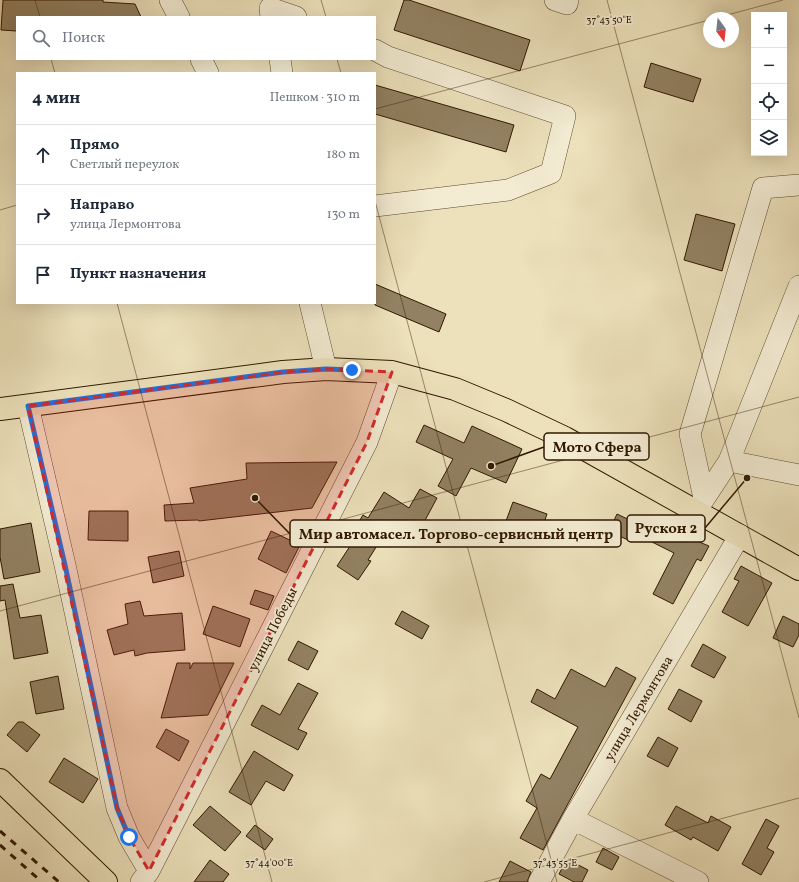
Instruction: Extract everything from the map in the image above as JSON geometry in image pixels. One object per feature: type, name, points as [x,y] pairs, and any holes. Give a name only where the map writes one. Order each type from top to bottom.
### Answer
[{"type":"main road","points":[[0,409],[283,372],[326,369],[392,372],[455,388],[565,438],[700,504],[740,535],[799,569]]},
{"type":"main road","points":[[0,780],[106,882]]},
{"type":"street","points":[[170,0],[178,16]]},
{"type":"street","points":[[555,0],[567,4],[568,0]]},
{"type":"street","points":[[271,16],[270,8],[293,16]]},
{"type":"street","points":[[376,51],[388,57],[565,116],[550,173],[508,190],[376,206]]},
{"type":"street","points":[[202,60],[208,72]]},
{"type":"street","points":[[280,60],[282,72]]},
{"type":"street","points":[[700,504],[690,434],[763,188],[799,185]]},
{"type":"street","points":[[700,504],[729,461],[799,286]]},
{"type":"street","points":[[310,304],[326,369]]},
{"type":"street","name":"улица Победы","points":[[145,877],[367,442],[392,372]]},
{"type":"street","points":[[28,406],[65,565],[117,808],[145,877]]},
{"type":"street","points":[[729,461],[799,476]]},
{"type":"street","name":"улица Лермонтова","points":[[540,882],[573,819],[740,535]]},
{"type":"street","points":[[573,819],[698,882]]},
{"type":"highlighted area","points":[[326,369],[392,372],[367,442],[149,871],[129,837],[117,808],[28,406],[283,372]]},
{"type":"building","points":[[3,0],[103,0],[103,2],[135,4],[141,16],[16,16],[16,31],[1,30]]},
{"type":"building","points":[[404,0],[409,0],[530,40],[520,71],[394,30]]},
{"type":"building","points":[[651,63],[701,79],[693,102],[644,87]]},
{"type":"building","points":[[376,85],[514,125],[506,152],[376,114]]},
{"type":"building","points":[[696,214],[735,224],[722,271],[684,260]]},
{"type":"building","points":[[376,284],[446,314],[439,332],[375,305]]},
{"type":"building","points":[[424,425],[464,443],[472,426],[522,449],[506,483],[471,468],[456,496],[438,486],[453,459],[416,442]]},
{"type":"building","points":[[337,462],[312,508],[199,521],[165,521],[164,505],[194,503],[190,488],[247,479],[246,463]]},
{"type":"building","points":[[420,489],[437,498],[422,526],[429,529],[424,542],[388,528],[368,560],[371,561],[358,580],[337,566],[358,534],[353,531],[363,515],[368,518],[384,492],[409,508]]},
{"type":"building","points":[[513,502],[547,514],[540,534],[506,521]]},
{"type":"building","points":[[89,511],[128,511],[128,541],[88,540]]},
{"type":"building","points":[[617,514],[638,524],[630,541],[609,531]]},
{"type":"building","points":[[659,522],[709,546],[701,561],[697,559],[673,604],[653,594],[674,553],[650,541]]},
{"type":"building","points":[[31,523],[40,572],[4,579],[0,557],[0,529]]},
{"type":"building","points":[[271,531],[300,545],[286,573],[258,559]]},
{"type":"building","points":[[179,551],[184,576],[153,583],[148,557]]},
{"type":"building","points":[[741,566],[772,583],[748,626],[722,612],[739,581],[734,579]]},
{"type":"building","points":[[13,584],[20,618],[41,615],[48,653],[14,659],[5,600],[0,601],[0,586]]},
{"type":"building","points":[[255,590],[274,596],[268,610],[250,604]]},
{"type":"building","points":[[140,601],[144,616],[182,613],[185,650],[147,653],[135,656],[134,650],[114,655],[107,630],[128,624],[125,604]]},
{"type":"building","points":[[213,606],[250,619],[240,647],[203,634]]},
{"type":"building","points":[[402,611],[429,626],[422,639],[395,624]]},
{"type":"building","points":[[783,616],[799,624],[799,635],[793,647],[773,638]]},
{"type":"building","points":[[298,641],[318,651],[308,670],[288,660]]},
{"type":"building","points":[[703,644],[726,657],[714,678],[691,666]]},
{"type":"building","points":[[177,663],[190,663],[190,669],[193,663],[234,663],[208,715],[161,718]]},
{"type":"building","points":[[616,667],[636,678],[543,850],[520,838],[537,808],[526,801],[541,774],[550,779],[578,727],[531,702],[537,689],[555,699],[571,669],[605,687]]},
{"type":"building","points":[[58,676],[64,709],[36,714],[30,682]]},
{"type":"building","points":[[298,683],[318,693],[298,729],[307,733],[298,750],[251,725],[262,705],[280,715]]},
{"type":"building","points":[[679,689],[702,701],[691,722],[668,709]]},
{"type":"building","points":[[18,722],[23,722],[40,735],[27,752],[7,735]]},
{"type":"building","points":[[166,729],[189,741],[179,761],[156,747]]},
{"type":"building","points":[[658,737],[678,748],[668,767],[647,756]]},
{"type":"building","points":[[254,751],[293,775],[284,791],[266,781],[251,805],[229,792]]},
{"type":"building","points":[[64,758],[98,779],[83,803],[49,782]]},
{"type":"building","points":[[210,806],[241,832],[225,851],[193,825]]},
{"type":"building","points":[[676,806],[708,823],[711,816],[731,827],[718,851],[693,837],[691,840],[665,825]]},
{"type":"building","points":[[766,819],[779,826],[767,848],[774,852],[761,875],[742,864]]},
{"type":"building","points":[[255,825],[273,839],[265,850],[246,836]]},
{"type":"building","points":[[603,848],[619,857],[612,870],[596,862]]},
{"type":"building","points":[[567,859],[588,870],[582,882],[574,882],[559,874]]},
{"type":"building","points":[[210,860],[229,874],[223,882],[194,882]]},
{"type":"building","points":[[510,861],[531,872],[527,882],[499,882]]},
{"type":"railway","points":[[0,831],[59,882]]},
{"type":"railway","points":[[0,845],[42,882]]},
{"type":"place","name":"Мото Сфера","points":[[491,466]]},
{"type":"place","name":"Рускон 2","points":[[747,478]]},
{"type":"place","name":"Мир автомасел. Торгово-сервисный центр","points":[[255,498]]},
{"type":"route","points":[[129,837],[117,808],[65,565],[28,406],[283,372],[326,369],[352,370]]}]
